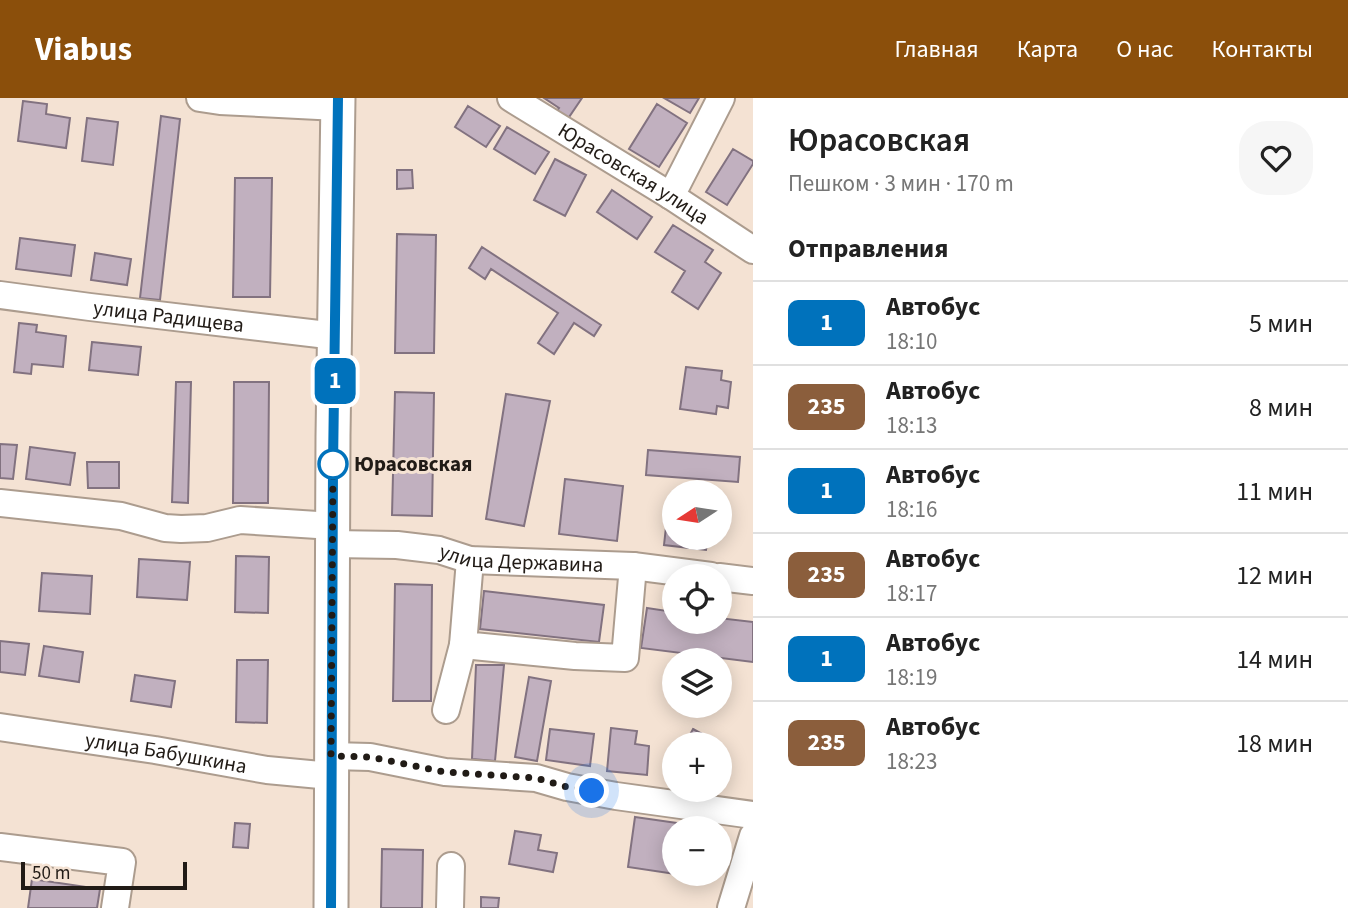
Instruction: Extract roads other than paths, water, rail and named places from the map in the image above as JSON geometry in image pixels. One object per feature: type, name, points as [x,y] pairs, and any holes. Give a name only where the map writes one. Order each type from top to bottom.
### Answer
[{"type":"main road","points":[[331,908],[332,535],[338,103]]},
{"type":"street","points":[[200,98],[220,101],[338,103]]},
{"type":"street","name":"Юрасовская улица","points":[[511,98],[671,196],[753,250]]},
{"type":"street","points":[[671,196],[721,98]]},
{"type":"street","name":"улица Радищева","points":[[0,295],[336,336]]},
{"type":"street","name":"улица Державина","points":[[0,503],[121,516],[165,528],[207,528],[240,520],[439,550],[470,560],[633,566],[662,570]]},
{"type":"street","points":[[446,710],[463,645],[470,560]]},
{"type":"street","points":[[463,645],[625,659],[633,566]]},
{"type":"street","points":[[732,579],[753,581]]},
{"type":"street","name":"улица Бабушкина","points":[[0,727],[267,770],[331,766],[370,757],[445,772],[536,778],[616,796],[753,815]]},
{"type":"street","points":[[731,908],[753,836]]},
{"type":"street","points":[[0,848],[122,862],[116,908]]},
{"type":"street","points":[[450,908],[451,866]]},
{"type":"place","name":"Юрасовская","points":[[333,464]]}]
